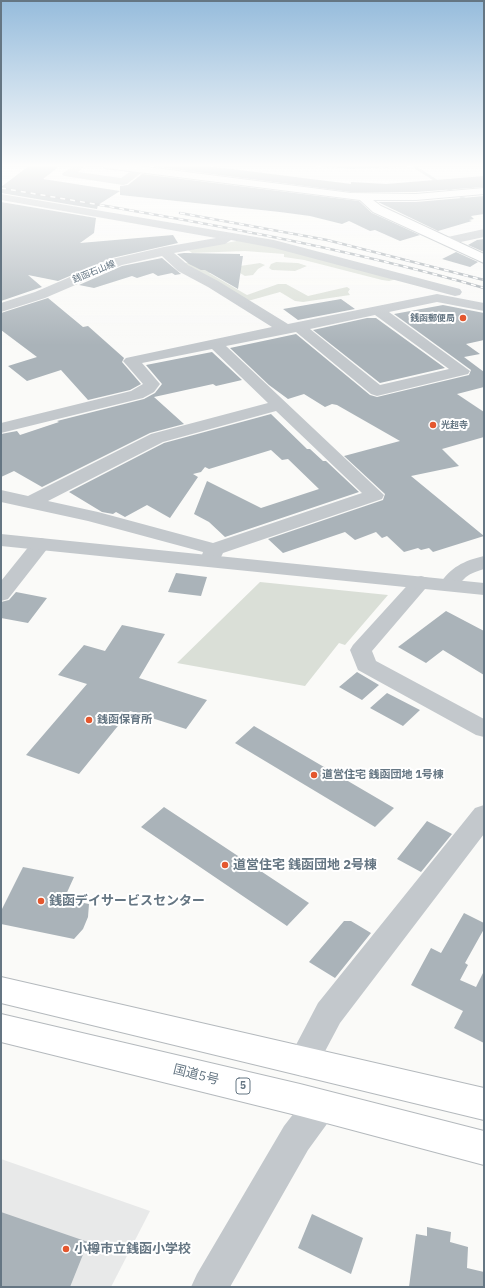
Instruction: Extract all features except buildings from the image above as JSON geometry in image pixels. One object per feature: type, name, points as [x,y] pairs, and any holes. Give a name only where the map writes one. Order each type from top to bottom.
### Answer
[{"type":"main road","points":[[412,225],[484,259]]},
{"type":"main road","points":[[1,990],[484,1104]]},
{"type":"main road","name":"国道5号","points":[[1,1028],[320,1106],[484,1148]]},
{"type":"street","points":[[163,225],[274,244],[384,272],[472,297],[480,301],[484,306]]},
{"type":"street","points":[[446,241],[484,233]]},
{"type":"street","name":"銭函石山線","points":[[1,308],[40,295],[106,266],[164,251],[238,238]]},
{"type":"street","points":[[164,251],[183,268],[292,328],[377,391],[462,371],[377,310]]},
{"type":"street","points":[[1,428],[137,394],[148,389],[152,384],[131,362],[437,298],[484,306]]},
{"type":"street","points":[[1,496],[91,516],[212,555],[243,541],[374,495],[214,344]]},
{"type":"street","points":[[29,503],[158,438],[280,405]]},
{"type":"street","points":[[1,540],[212,555],[449,586],[484,589]]},
{"type":"street","points":[[1,595],[41,544]]},
{"type":"street","points":[[449,586],[457,573],[465,568],[484,562]]},
{"type":"street","points":[[420,582],[361,650],[366,665],[484,729]]},
{"type":"street","points":[[303,1062],[330,1013],[484,815]]},
{"type":"street","points":[[210,1287],[296,1138],[320,1106]]},
{"type":"shaded area","points":[[242,240],[272,246],[397,279],[389,281],[382,280],[304,260],[284,257],[284,254],[245,251],[192,253],[188,250]]},
{"type":"shaded area","points":[[198,262],[211,272],[209,273],[247,295],[278,284],[286,284],[308,296],[347,287],[350,289],[348,292],[350,295],[303,302],[295,301],[280,292],[248,301],[184,263]]},
{"type":"shaded area","points":[[276,262],[298,263],[307,266],[295,271],[272,270],[269,268],[271,264]]},
{"type":"shaded area","points":[[260,263],[265,265],[258,269],[253,275],[245,276],[240,273],[240,266]]},
{"type":"shaded area","points":[[260,582],[388,595],[345,645],[339,643],[305,686],[177,663]]},
{"type":"shaded area","name":"小樽市立銭函小学校","points":[[1,1159],[150,1211],[111,1287],[1,1287]]},
{"type":"railway","points":[[212,225],[364,257],[484,288]]},
{"type":"railway","points":[[246,225],[327,240],[484,280]]},
{"type":"place","name":"銭函郵便局","points":[[463,318]]},
{"type":"place","name":"光超寺","points":[[433,425]]},
{"type":"place","name":"銭函保育所","points":[[89,720]]},
{"type":"place","name":"道営住宅 銭函団地 1号棟","points":[[314,775]]},
{"type":"place","name":"道営住宅 銭函団地 2号棟","points":[[225,865]]},
{"type":"place","name":"銭函デイサービスセンター","points":[[41,901]]},
{"type":"place","name":"小樽市立銭函小学校","points":[[66,1249]]}]
